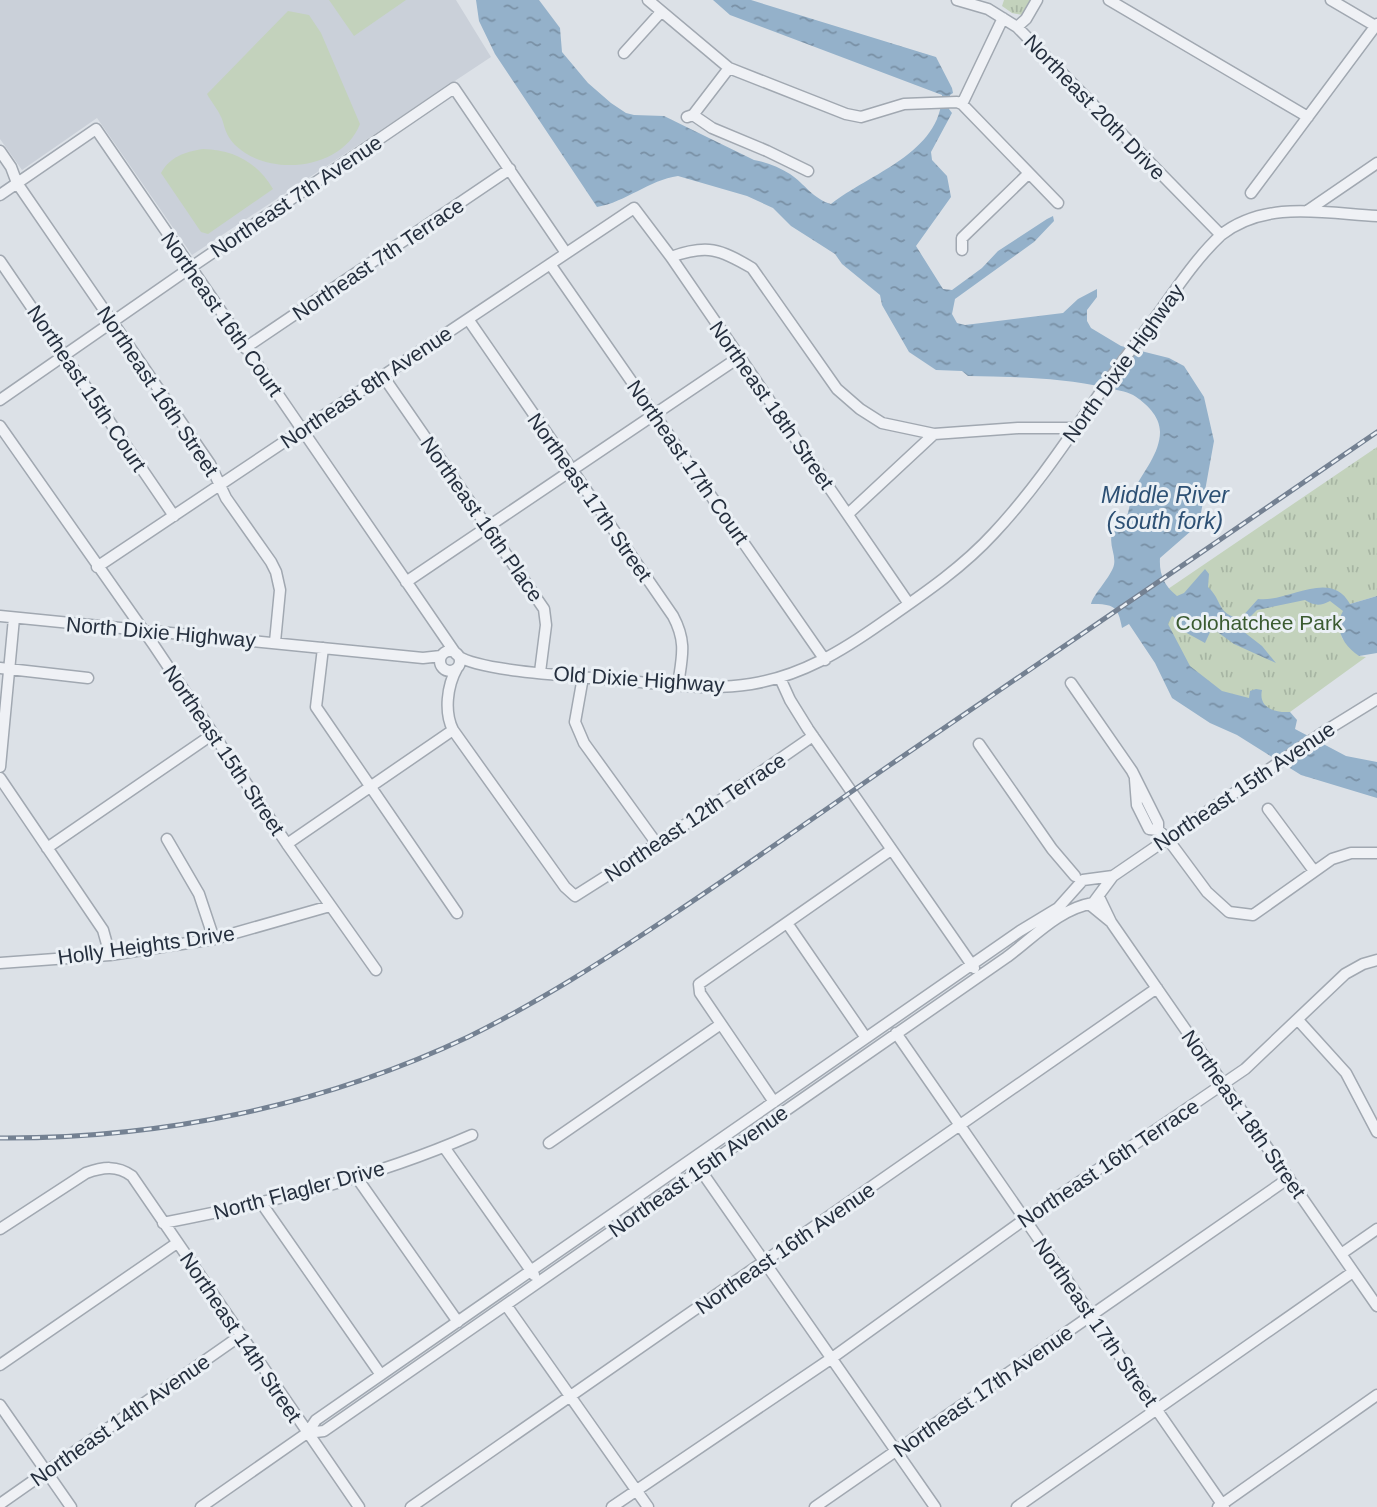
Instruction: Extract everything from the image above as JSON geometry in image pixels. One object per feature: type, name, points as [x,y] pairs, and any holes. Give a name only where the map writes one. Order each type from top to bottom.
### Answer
[{"type":"street","points":[[648,0],[729,68],[846,114],[861,117],[904,104],[962,104],[1058,203]]},
{"type":"street","name":"Northeast 20th Drive","points":[[957,0],[988,9],[1017,27],[1221,235]]},
{"type":"street","points":[[1017,27],[1026,19],[1037,0]]},
{"type":"street","points":[[1109,0],[1308,117]]},
{"type":"street","points":[[1251,193],[1376,26],[1331,0]]},
{"type":"street","points":[[624,53],[661,12]]},
{"type":"street","points":[[962,104],[1003,18]]},
{"type":"street","points":[[729,68],[690,116],[808,171]]},
{"type":"street","name":"Northeast 7th Avenue","points":[[0,400],[454,88],[510,169]]},
{"type":"street","name":"Northeast 16th Court","points":[[17,183],[96,129],[443,636],[458,661],[450,685],[447,718],[453,730],[565,887],[575,897]]},
{"type":"street","name":"Northeast 16th Street","points":[[0,151],[11,167],[17,183],[210,464],[226,498],[271,562],[280,590],[275,642]]},
{"type":"street","points":[[1306,212],[1377,163]]},
{"type":"street","points":[[510,169],[566,253]]},
{"type":"street","name":"Northeast 7th Terrace","points":[[245,348],[510,169]]},
{"type":"street","points":[[962,250],[962,238],[1028,174]]},
{"type":"street","points":[[0,195],[17,183]]},
{"type":"street","name":"Northeast 8th Avenue","points":[[97,567],[634,208]]},
{"type":"street","name":"Northeast 18th Street","points":[[634,208],[671,257],[909,604]]},
{"type":"street","name":"North Dixie Highway","points":[[909,604],[961,566],[1020,504],[1133,346],[1221,235],[1238,222],[1256,215],[1280,211],[1377,216]]},
{"type":"street","points":[[671,257],[694,249],[713,250],[752,268],[837,389],[882,423],[934,434],[1018,428],[1075,428]]},
{"type":"street","name":"Northeast 15th Court","points":[[0,261],[174,516]]},
{"type":"street","name":"Northeast 17th Court","points":[[551,264],[825,660]]},
{"type":"street","name":"Northeast 17th Street","points":[[468,319],[681,631],[684,643],[678,685]]},
{"type":"street","points":[[405,582],[738,358]]},
{"type":"street","name":"Northeast 16th Place","points":[[383,376],[544,610],[546,625],[540,672]]},
{"type":"street","name":"Northeast 15th Street","points":[[0,426],[142,629],[287,845],[376,970]]},
{"type":"street","points":[[848,514],[934,434]]},
{"type":"street","name":"Old Dixie Highway","points":[[458,661],[583,677],[678,685],[716,687],[748,684],[780,678],[825,660],[909,604]]},
{"type":"street","name":"North Dixie Highway","points":[[0,616],[323,648]]},
{"type":"street","points":[[0,767],[5,668],[14,618]]},
{"type":"street","name":"Northeast 16th Court","points":[[443,636],[443,662],[450,685]]},
{"type":"street","points":[[443,662],[450,651],[458,661],[452,671],[443,662],[323,648],[316,707],[457,913]]},
{"type":"street","points":[[5,668],[88,678]]},
{"type":"street","points":[[583,677],[575,722],[584,743],[657,844]]},
{"type":"street","points":[[780,678],[790,700],[813,736],[980,976]]},
{"type":"street","points":[[1071,683],[1125,760],[1135,779],[1137,805],[1149,829],[1158,831],[1167,838],[1207,892],[1228,912],[1253,915],[1332,859],[1351,853],[1377,853]]},
{"type":"street","name":"Northeast 15th Avenue","points":[[1100,895],[1114,876],[1167,838],[1377,699]]},
{"type":"street","points":[[287,845],[453,730]]},
{"type":"street","points":[[47,848],[212,734]]},
{"type":"street","name":"Northeast 12th Terrace","points":[[575,897],[813,736]]},
{"type":"street","points":[[979,744],[1052,849],[1075,876],[1079,900],[1087,904],[1100,895],[1099,886],[1075,876]]},
{"type":"street","points":[[0,778],[103,930],[110,954]]},
{"type":"street","points":[[1268,809],[1314,871]]},
{"type":"street","points":[[167,839],[199,894],[214,939]]},
{"type":"street","points":[[775,1102],[700,993],[699,984],[891,850]]},
{"type":"street","name":"Northeast 15th Avenue","points":[[1090,880],[1114,876]]},
{"type":"street","points":[[1077,888],[1083,880],[1090,880]]},
{"type":"street","name":"Northeast 15th Avenue","points":[[201,1507],[307,1433],[316,1420],[1058,908],[1077,888]]},
{"type":"street","name":"Northeast 18th Street","points":[[1100,895],[1111,922],[1377,1306]]},
{"type":"street","name":"Northeast 18th Street","points":[[1087,904],[1111,922]]},
{"type":"street","name":"Northeast 15th Avenue","points":[[307,1433],[324,1431],[980,976],[1061,914],[1087,904]]},
{"type":"street","name":"Holly Heights Drive","points":[[0,963],[110,954],[214,939],[330,906]]},
{"type":"street","points":[[787,923],[866,1038]]},
{"type":"street","name":"Northeast 16th Terrace","points":[[612,1507],[832,1358],[1025,1219],[1245,1069],[1345,974],[1377,960]]},
{"type":"street","name":"Northeast 16th Avenue","points":[[411,1507],[1157,988]]},
{"type":"street","points":[[1298,1020],[1346,1073],[1377,1132]]},
{"type":"street","points":[[549,1143],[721,1024]]},
{"type":"street","name":"Northeast 17th Street","points":[[896,1033],[1221,1506]]},
{"type":"street","name":"North Flagler Drive","points":[[163,1223],[262,1204],[357,1178],[472,1135]]},
{"type":"street","points":[[444,1147],[539,1282]]},
{"type":"street","points":[[693,1158],[935,1507]]},
{"type":"street","name":"Northeast 14th Street","points":[[0,1229],[86,1173],[103,1168],[123,1169],[132,1177],[359,1507]]},
{"type":"street","points":[[357,1178],[458,1322]]},
{"type":"street","name":"Northeast 17th Avenue","points":[[815,1507],[1289,1178]]},
{"type":"street","points":[[262,1204],[381,1375]]},
{"type":"street","points":[[1341,1254],[1377,1229]]},
{"type":"street","points":[[0,1365],[177,1243]]},
{"type":"street","points":[[1017,1507],[1353,1272]]},
{"type":"street","points":[[506,1305],[648,1507]]},
{"type":"street","name":"Northeast 14th Avenue","points":[[0,1504],[240,1336]]},
{"type":"street","points":[[1221,1506],[1377,1395]]},
{"type":"street","points":[[0,1405],[71,1507]]},
{"type":"shaded area","points":[[0,0],[456,0],[491,57],[192,255],[97,118],[22,170],[0,139]]},
{"type":"green space","points":[[329,0],[406,0],[354,36]]},
{"type":"green space","points":[[1004,0],[1032,0],[1022,15],[1012,13],[1002,6]]},
{"type":"green space","points":[[288,11],[309,15],[321,33],[360,124],[351,139],[322,160],[285,165],[266,162],[235,145],[207,94]]},
{"type":"green space","points":[[203,149],[225,152],[244,159],[260,172],[273,189],[208,234],[201,232],[161,173],[178,156]]},
{"type":"green space","name":"Colohatchee Park","points":[[1377,447],[1377,596],[1350,604],[1339,620],[1342,638],[1359,656],[1366,657],[1290,712],[1279,713],[1212,690],[1182,670],[1159,624],[1165,591]]},
{"type":"water","name":"Middle River (south fork)","points":[[476,0],[539,0],[560,28],[562,52],[588,83],[611,103],[634,115],[664,116],[754,160],[786,171],[819,199],[831,204],[883,172],[916,147],[930,132],[939,115],[942,95],[730,15],[713,0],[751,0],[936,57],[952,88],[949,109],[952,113],[931,152],[932,160],[947,176],[951,197],[916,246],[943,289],[952,290],[982,268],[998,251],[1053,216],[1054,221],[1034,242],[955,299],[952,314],[957,323],[965,325],[1063,313],[1078,299],[1097,289],[1097,297],[1087,310],[1087,321],[1091,328],[1121,346],[1169,358],[1184,366],[1204,397],[1214,441],[1199,524],[1160,558],[1160,569],[1166,584],[1177,596],[1184,593],[1205,569],[1209,574],[1208,587],[1223,610],[1240,619],[1258,599],[1270,599],[1308,590],[1331,589],[1342,594],[1350,604],[1377,596],[1377,653],[1359,656],[1349,647],[1340,631],[1343,611],[1330,601],[1317,605],[1305,600],[1257,610],[1249,618],[1251,626],[1244,632],[1262,646],[1276,663],[1234,644],[1212,628],[1205,643],[1185,632],[1179,620],[1172,616],[1168,624],[1190,666],[1222,691],[1249,698],[1250,691],[1262,690],[1261,696],[1265,705],[1279,712],[1290,712],[1297,720],[1295,729],[1346,756],[1377,762],[1377,798],[1301,775],[1172,698],[1155,663],[1129,624],[1122,628],[1114,608],[1091,604],[1113,568],[1111,536],[1127,516],[1133,493],[1154,455],[1159,440],[1158,421],[1143,402],[1133,395],[1090,384],[1038,378],[968,376],[962,371],[936,370],[909,352],[882,305],[880,295],[842,264],[835,254],[791,226],[773,208],[747,196],[678,176],[597,207],[495,54],[479,21]]},
{"type":"railway","points":[[0,1138],[121,1132],[240,1114],[356,1082],[413,1061],[494,1024],[572,979],[672,915],[1377,432]]}]
